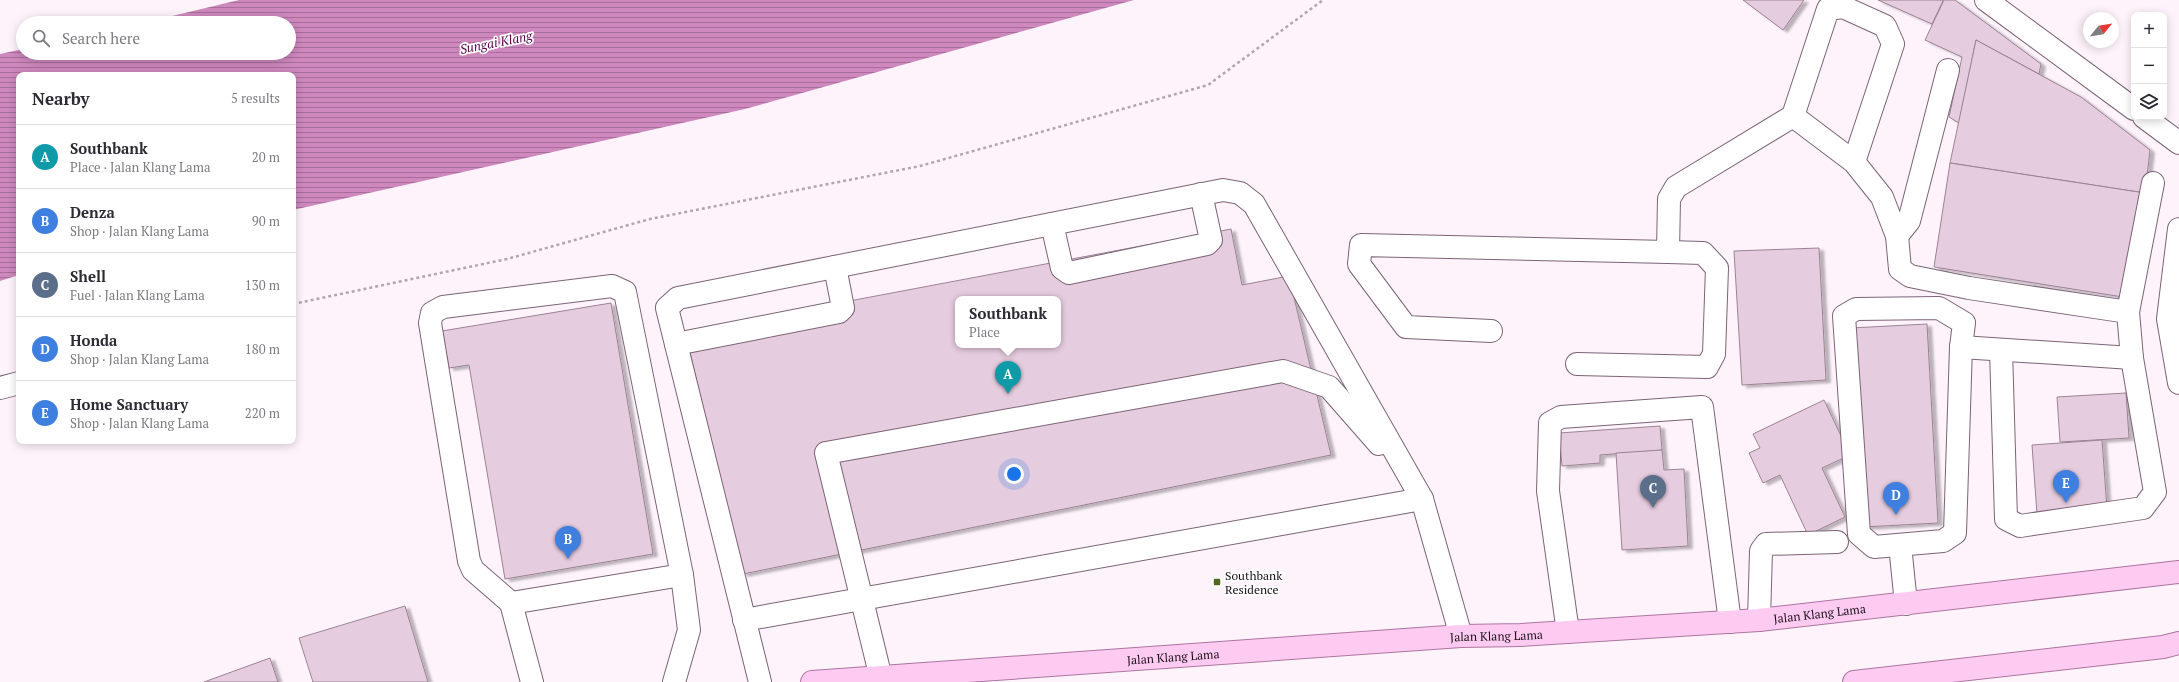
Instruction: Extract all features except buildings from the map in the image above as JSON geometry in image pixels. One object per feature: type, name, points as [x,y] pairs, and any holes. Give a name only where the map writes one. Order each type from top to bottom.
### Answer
[{"type":"main road","name":"Jalan Klang Lama","points":[[812,682],[1460,636],[1568,632],[1759,620],[2179,572]]},
{"type":"main road","points":[[1854,682],[2174,648]]},
{"type":"street","points":[[1986,0],[2131,107]]},
{"type":"street","points":[[1668,252],[1669,199],[1676,187],[1793,116],[1828,8],[1843,7],[1885,26],[1893,44],[1854,162]]},
{"type":"street","points":[[1897,236],[1909,221],[1948,70]]},
{"type":"street","points":[[1793,116],[1854,162],[1882,197],[1897,236],[1900,269],[1910,276],[1969,288],[2128,312]]},
{"type":"street","points":[[2148,120],[2179,143]]},
{"type":"street","points":[[2001,350],[2006,519],[2020,526],[2142,508],[2155,492],[2132,358],[2128,312],[2153,183]]},
{"type":"street","points":[[760,682],[667,308],[678,298],[1223,190],[1240,193],[1254,204],[1422,498],[1460,636]]},
{"type":"street","points":[[1052,224],[1062,268],[1070,273],[1207,244],[1211,240],[1202,194]]},
{"type":"street","points":[[2179,229],[2168,319],[2179,384]]},
{"type":"street","points":[[1491,331],[1406,327],[1359,264],[1361,245],[1703,253],[1717,268],[1714,354],[1707,367],[1577,364]]},
{"type":"street","points":[[676,344],[839,312],[843,308],[835,267]]},
{"type":"street","points":[[532,682],[511,603],[473,570],[469,561],[430,323],[432,313],[443,307],[612,286],[624,292],[682,575],[689,630],[674,682]]},
{"type":"street","points":[[1964,323],[1939,308],[1856,309],[1844,316],[1859,534],[1874,547],[1943,541],[1955,533],[1961,347],[1969,288]]},
{"type":"street","points":[[1961,347],[2132,358]]},
{"type":"street","points":[[881,678],[826,453],[1283,371],[1329,387],[1365,426],[1422,498]]},
{"type":"street","points":[[0,388],[16,383]]},
{"type":"street","points":[[1568,632],[1548,492],[1550,423],[1561,417],[1694,407],[1702,407],[1730,622]]},
{"type":"street","points":[[744,620],[862,600],[1422,498]]},
{"type":"street","points":[[1759,620],[1761,550],[1766,544],[1837,542]]},
{"type":"street","points":[[1900,545],[1906,604]]},
{"type":"street","points":[[511,603],[682,575]]},
{"type":"path","points":[[296,303],[507,259],[650,219],[920,166],[1208,85],[1323,0]]},
{"type":"water","name":"Sungai Klang","points":[[239,0],[1134,0],[745,109],[296,209],[296,72],[16,72],[16,276],[0,281],[0,54],[16,51],[16,60],[296,60],[296,16],[172,16]]},
{"type":"place","name":"Southbank","points":[[1008,394]]},
{"type":"place","name":"Home Sanctuary","points":[[2066,503]]},
{"type":"place","name":"Shell","points":[[1653,508]]},
{"type":"place","name":"Honda","points":[[1896,515]]},
{"type":"place","name":"Denza","points":[[568,559]]},
{"type":"place","name":"Southbank Residence","points":[[1217,582]]}]
